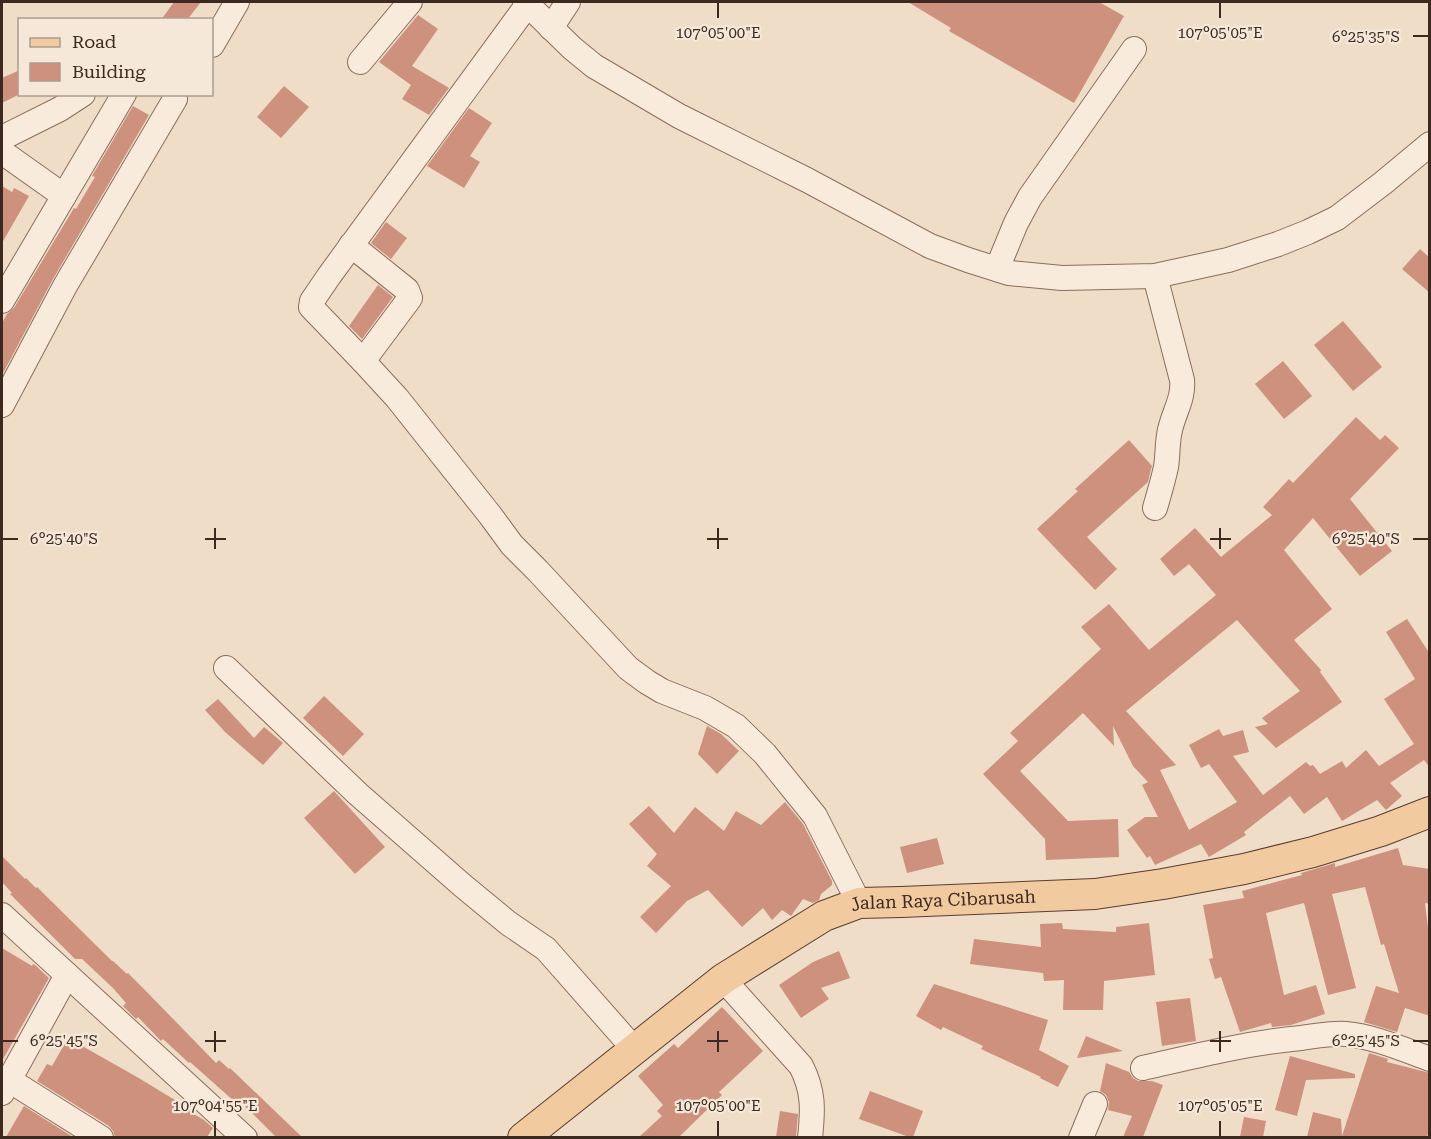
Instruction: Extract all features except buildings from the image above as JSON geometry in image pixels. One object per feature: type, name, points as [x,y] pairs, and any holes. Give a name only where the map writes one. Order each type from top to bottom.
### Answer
[{"type":"main road","name":"Jalan Raya Cibarusah","points":[[523,1137],[723,979],[824,916],[859,903],[1095,894],[1163,884],[1244,869],[1313,852],[1381,831],[1430,812]]},
{"type":"street","points":[[213,43],[237,2]]},
{"type":"street","points":[[360,62],[410,2]]},
{"type":"street","points":[[551,28],[568,2]]},
{"type":"street","points":[[859,903],[815,816],[765,754],[736,726],[705,708],[662,691],[628,668],[512,545],[397,398],[311,306],[312,301],[351,245],[521,12],[551,28],[594,66],[679,116],[807,180],[930,246],[1009,273],[1062,278],[1156,281],[1228,260],[1278,244],[1336,218],[1430,144]]},
{"type":"street","points":[[997,269],[1016,223],[1030,197],[1134,50]]},
{"type":"street","points":[[2,138],[60,109],[80,96]]},
{"type":"street","points":[[2,301],[9,269],[64,196],[123,96]]},
{"type":"street","points":[[2,405],[170,96]]},
{"type":"street","points":[[2,152],[64,196]]},
{"type":"street","points":[[351,245],[407,290],[410,298],[363,361]]},
{"type":"street","points":[[1155,508],[1166,467],[1169,432],[1183,388],[1156,281]]},
{"type":"street","points":[[226,668],[384,817],[471,892],[546,949],[635,1050]]},
{"type":"street","points":[[3,921],[67,975],[245,1137]]},
{"type":"street","points":[[67,975],[5,1086],[101,1137]]},
{"type":"street","points":[[723,979],[801,1066],[808,1078],[812,1094],[810,1137]]},
{"type":"street","points":[[1143,1068],[1218,1050],[1332,1034],[1348,1034],[1387,1043],[1430,1059]]},
{"type":"street","points":[[1081,1137],[1095,1104]]}]
